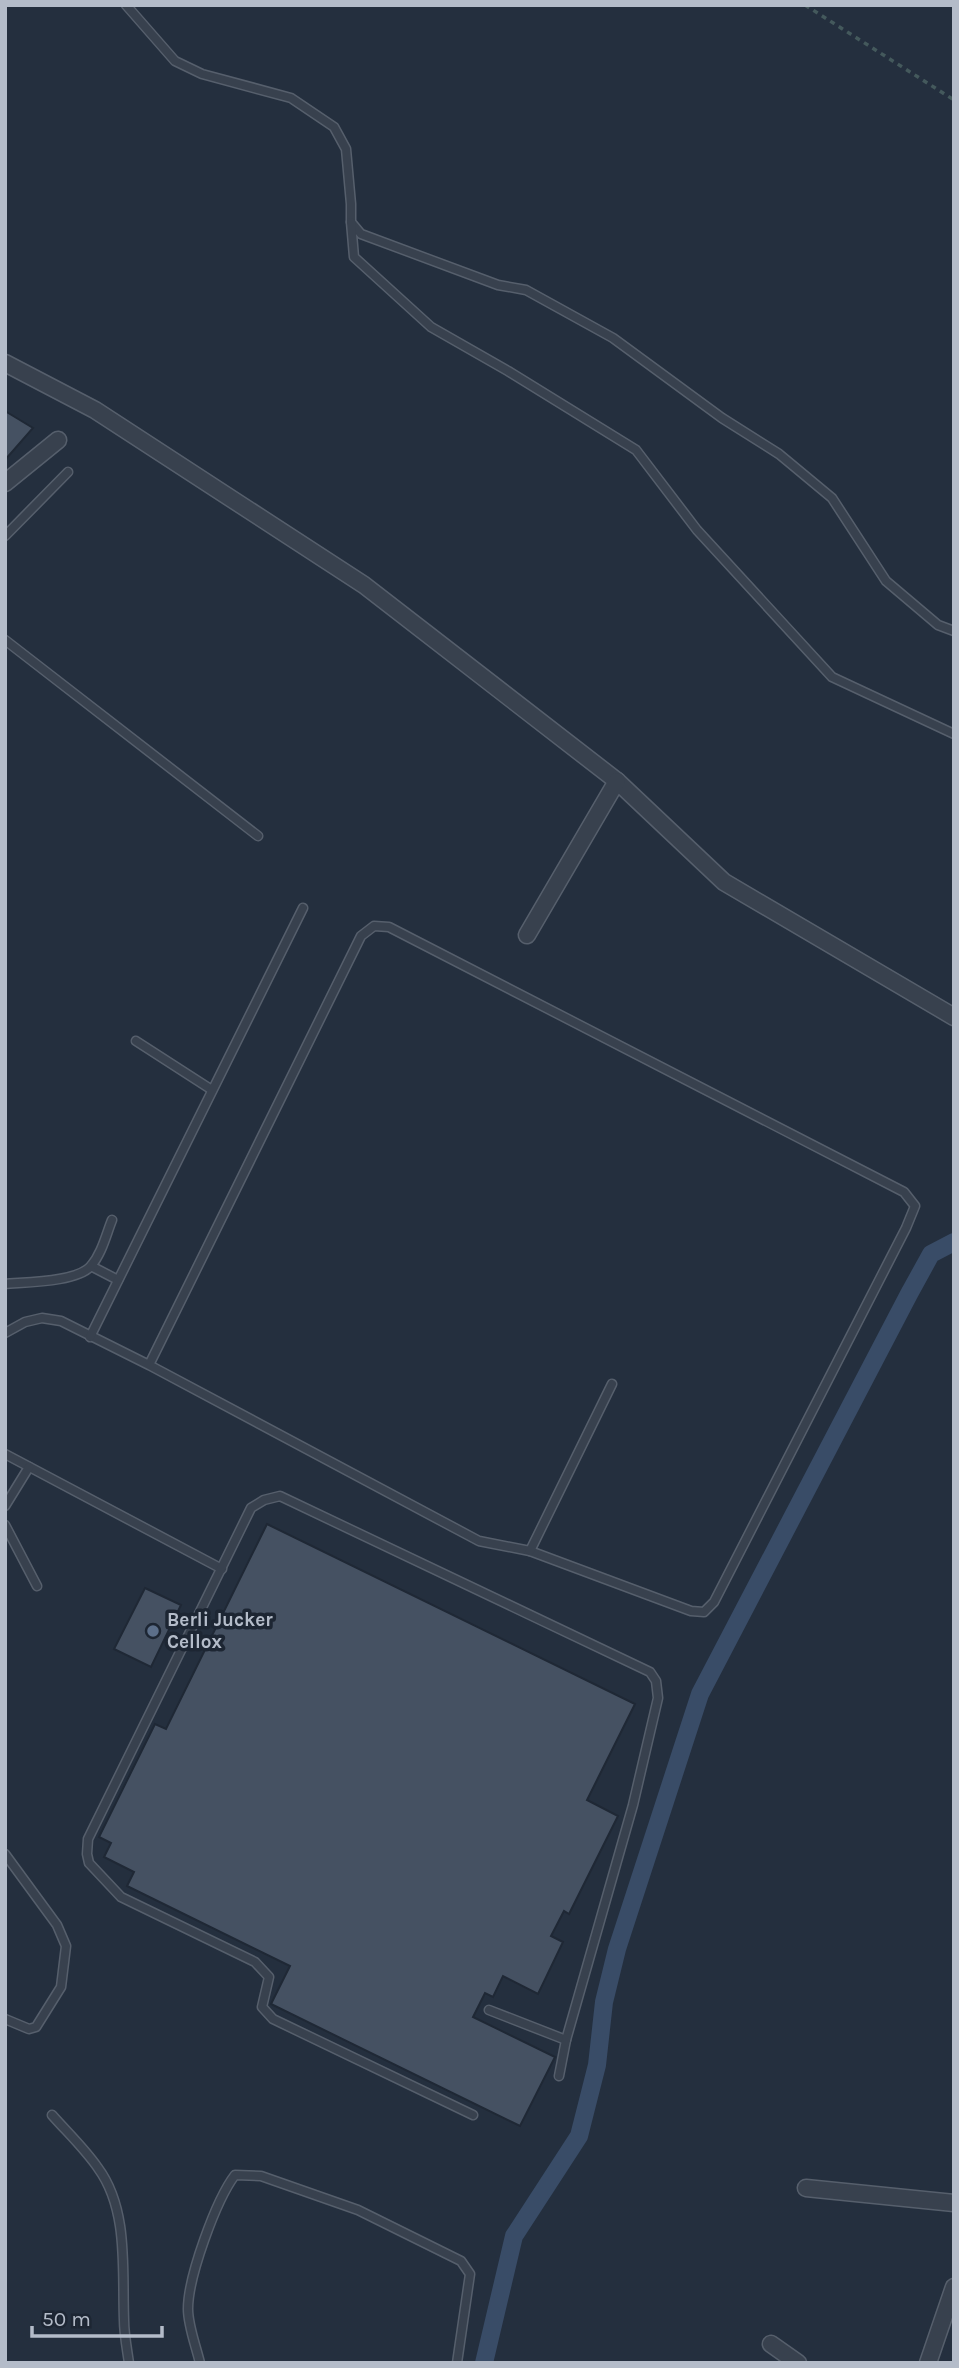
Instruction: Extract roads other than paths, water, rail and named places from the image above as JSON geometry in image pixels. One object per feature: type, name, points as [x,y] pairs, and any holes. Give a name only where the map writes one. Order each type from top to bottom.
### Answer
[{"type":"street","points":[[5,363],[95,410],[364,585],[617,782],[724,882],[954,1017]]},
{"type":"street","points":[[5,483],[58,440]]},
{"type":"street","points":[[527,934],[617,782]]},
{"type":"street","points":[[807,2188],[954,2203]]},
{"type":"street","points":[[928,2363],[953,2294]]},
{"type":"street","points":[[771,2344],[798,2363]]},
{"type":"lane","points":[[126,5],[174,61],[202,74],[290,99],[334,127],[346,149],[354,257],[431,327],[636,450],[697,530],[832,677],[954,734]]},
{"type":"lane","points":[[351,222],[361,234],[498,285],[526,290],[613,338],[722,418],[779,454],[832,498],[886,581],[938,625],[954,631]]},
{"type":"lane","points":[[5,536],[68,472]]},
{"type":"lane","points":[[5,640],[258,836]]},
{"type":"lane","points":[[90,1337],[303,908]]},
{"type":"lane","points":[[5,1332],[25,1322],[42,1318],[61,1321],[479,1541],[530,1551],[691,1611],[705,1612],[720,1590],[915,1206],[904,1192],[389,927],[374,926],[360,936],[149,1365]]},
{"type":"lane","points":[[136,1041],[212,1090]]},
{"type":"lane","points":[[5,1284],[81,1275],[100,1252],[112,1220]]},
{"type":"lane","points":[[91,1266],[118,1280]]},
{"type":"lane","points":[[530,1551],[612,1384]]},
{"type":"lane","points":[[5,1454],[222,1569]]},
{"type":"lane","points":[[5,1506],[29,1467]]},
{"type":"lane","points":[[473,2115],[273,2019],[262,2007],[269,1977],[255,1962],[121,1897],[89,1863],[88,1839],[251,1508],[264,1500],[279,1496],[650,1672],[656,1681],[658,1698],[633,1805],[566,2040],[559,2076]]},
{"type":"lane","points":[[5,1525],[37,1586]]},
{"type":"lane","points":[[5,1854],[57,1925],[66,1946],[61,1987],[36,2027],[29,2029],[5,2019]]},
{"type":"lane","points":[[489,2010],[566,2040]]},
{"type":"lane","points":[[52,2115],[100,2169],[111,2195],[118,2219],[123,2262],[128,2363]]},
{"type":"lane","points":[[200,2363],[188,2310],[193,2275],[224,2189],[235,2175],[261,2176],[358,2210],[461,2261],[470,2274],[457,2363]]},
{"type":"waterway","points":[[484,2363],[514,2236],[579,2136],[597,2065],[604,2002],[617,1949],[700,1694],[931,1254],[954,1242]]},
{"type":"place","name":"Berli Jucker Cellox","points":[[153,1631]]}]
